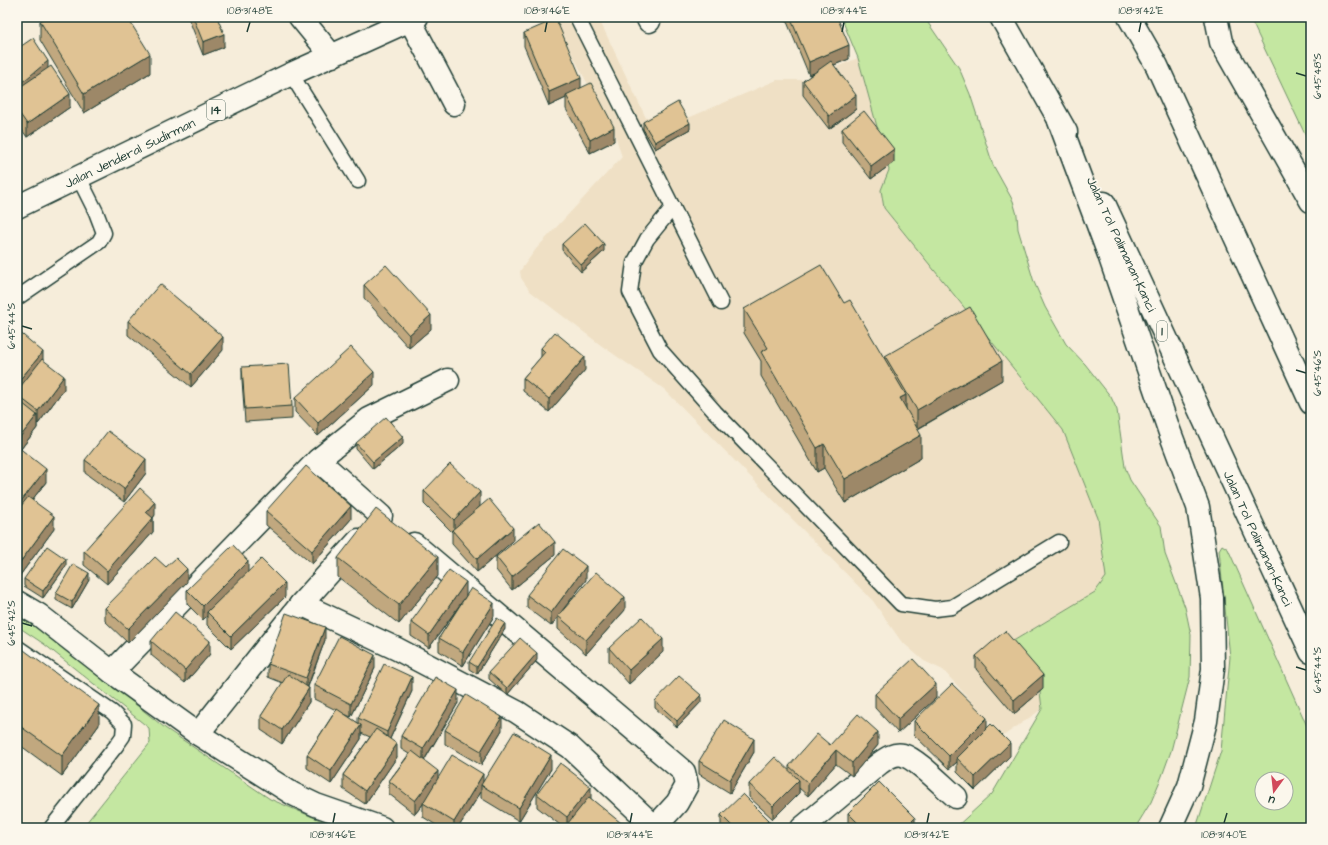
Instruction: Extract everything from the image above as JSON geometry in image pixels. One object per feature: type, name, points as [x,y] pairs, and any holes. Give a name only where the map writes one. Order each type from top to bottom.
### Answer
[{"type":"main road","points":[[300,17],[332,56]]},
{"type":"main road","name":"Jalan Tol Palimanan–Kanci","points":[[1001,17],[1058,121],[1086,166],[1311,652]]},
{"type":"main road","points":[[1129,17],[1157,66]]},
{"type":"main road","points":[[1137,17],[1157,66],[1311,403]]},
{"type":"main road","points":[[1216,17],[1221,42],[1311,202]]},
{"type":"main road","points":[[413,19],[454,104]]},
{"type":"main road","name":"Jalan Jenderal Sudirman","points":[[17,207],[78,176],[291,74],[413,19]]},
{"type":"main road","points":[[1058,121],[1108,252],[1169,430],[1198,507],[1212,598],[1213,669],[1206,721],[1189,786],[1170,828]]},
{"type":"main road","points":[[112,672],[318,460],[370,419],[448,380]]},
{"type":"main road","points":[[301,604],[404,652],[517,712],[570,748],[656,827],[677,803],[688,785],[684,772],[381,516],[318,460]]},
{"type":"main road","points":[[198,734],[301,604],[381,516]]},
{"type":"main road","points":[[17,602],[39,615],[112,672],[198,734],[293,794],[316,806],[382,828]]},
{"type":"main road","points":[[802,828],[880,762],[892,755],[903,755],[914,761],[956,797]]},
{"type":"lane","points":[[577,17],[721,303]]},
{"type":"lane","points":[[291,74],[358,181]]},
{"type":"lane","points":[[17,298],[99,242],[104,233],[96,212],[78,176]]},
{"type":"lane","points":[[673,207],[647,239],[634,263],[630,292],[660,350],[715,412],[901,604],[935,609],[952,607],[1058,542]]},
{"type":"lane","points":[[17,647],[112,712],[124,724],[122,736],[116,746],[51,828]]},
{"type":"shaded area","points":[[552,17],[598,17],[646,118],[679,106],[688,118],[777,80],[805,80],[858,58],[889,170],[881,190],[884,208],[1063,430],[1098,517],[1106,577],[1095,592],[1010,643],[1039,684],[1042,709],[1003,736],[943,670],[924,661],[901,641],[873,601],[664,389],[602,346],[530,291],[521,278],[520,271],[536,249],[622,157],[615,135]]},
{"type":"green space","points":[[841,17],[924,17],[959,68],[970,94],[993,165],[1013,201],[1017,215],[1018,229],[1034,282],[1045,307],[1066,344],[1085,364],[1111,397],[1117,410],[1125,467],[1130,480],[1161,526],[1165,554],[1185,607],[1191,635],[1190,677],[1171,751],[1162,776],[1151,802],[1135,828],[955,828],[992,794],[1042,709],[1039,684],[1010,643],[1095,592],[1106,577],[1098,518],[1063,430],[884,208],[881,190],[889,170],[858,58]]},
{"type":"green space","points":[[1250,17],[1311,17],[1311,147],[1251,20]]},
{"type":"green space","points":[[1222,545],[1228,549],[1311,735],[1311,828],[1196,828],[1221,751],[1230,657],[1219,550]]},
{"type":"green space","points":[[17,614],[46,632],[165,728],[270,799],[339,828],[82,828],[150,743],[149,728],[44,644],[17,626]]},
{"type":"building","points":[[47,17],[127,17],[150,54],[84,94],[40,21]]},
{"type":"building","points":[[193,17],[217,17],[224,34],[203,42]]},
{"type":"building","points":[[790,17],[837,17],[849,45],[809,62]]},
{"type":"building","points":[[556,19],[581,78],[549,92],[524,33]]},
{"type":"building","points":[[33,38],[48,61],[25,80],[17,84],[17,49]]},
{"type":"building","points":[[831,61],[856,95],[829,116],[803,81]]},
{"type":"building","points":[[51,66],[70,94],[27,124],[17,110],[17,89]]},
{"type":"building","points":[[591,83],[614,127],[590,140],[566,95]]},
{"type":"building","points":[[678,102],[690,123],[655,142],[643,122]]},
{"type":"building","points":[[864,111],[894,149],[871,166],[842,129]]},
{"type":"building","points":[[585,223],[604,244],[581,265],[562,244]]},
{"type":"building","points":[[386,265],[431,315],[409,335],[364,285]]},
{"type":"building","points":[[821,265],[844,303],[850,300],[906,395],[900,398],[921,435],[845,479],[824,444],[817,448],[761,352],[768,348],[744,309]]},
{"type":"building","points":[[160,284],[223,337],[191,374],[128,321]]},
{"type":"building","points":[[970,307],[1002,361],[917,410],[885,356]]},
{"type":"building","points":[[17,330],[43,352],[17,383]]},
{"type":"building","points":[[555,332],[585,357],[549,399],[523,378],[545,352],[541,348]]},
{"type":"building","points":[[351,347],[374,372],[318,423],[295,398]]},
{"type":"building","points":[[42,359],[64,376],[38,411],[17,395],[17,391]]},
{"type":"building","points":[[289,364],[292,406],[245,409],[242,367]]},
{"type":"building","points":[[17,399],[37,415],[17,441]]},
{"type":"building","points":[[386,417],[403,437],[373,462],[356,443]]},
{"type":"building","points":[[108,431],[146,459],[124,489],[85,460]]},
{"type":"building","points":[[18,447],[46,469],[18,505],[17,448]]},
{"type":"building","points":[[450,464],[480,492],[454,520],[424,491]]},
{"type":"building","points":[[306,466],[351,506],[312,551],[266,511]]},
{"type":"building","points":[[140,488],[155,502],[146,512],[153,518],[107,571],[84,551]]},
{"type":"building","points":[[28,497],[54,516],[17,565],[17,511]]},
{"type":"building","points":[[489,499],[513,528],[477,559],[452,530]]},
{"type":"building","points":[[376,509],[438,557],[399,605],[338,558]]},
{"type":"building","points":[[539,522],[555,542],[512,577],[496,557]]},
{"type":"building","points":[[233,545],[248,561],[203,606],[187,590]]},
{"type":"building","points":[[47,546],[66,559],[43,591],[24,579]]},
{"type":"building","points":[[563,549],[586,566],[551,613],[527,595]]},
{"type":"building","points":[[155,557],[166,567],[176,558],[187,569],[128,629],[105,608]]},
{"type":"building","points":[[261,559],[285,583],[231,636],[207,612]]},
{"type":"building","points":[[73,564],[89,573],[72,602],[56,593]]},
{"type":"building","points":[[449,570],[466,582],[429,635],[411,622]]},
{"type":"building","points":[[596,572],[625,597],[586,640],[558,616]]},
{"type":"building","points":[[471,588],[494,603],[463,652],[439,638]]},
{"type":"building","points":[[175,612],[210,641],[185,670],[151,641]]},
{"type":"building","points":[[286,613],[325,627],[306,678],[268,664]]},
{"type":"building","points":[[642,617],[663,639],[629,670],[609,648]]},
{"type":"building","points":[[497,618],[505,623],[477,667],[469,662]]},
{"type":"building","points":[[1005,631],[1043,675],[1014,700],[976,656]]},
{"type":"building","points":[[339,636],[375,655],[351,704],[314,685]]},
{"type":"building","points":[[520,638],[537,653],[507,688],[489,672]]},
{"type":"building","points":[[17,645],[99,705],[62,756],[17,724]]},
{"type":"building","points":[[913,659],[936,684],[898,719],[875,694]]},
{"type":"building","points":[[384,664],[412,677],[387,732],[358,718]]},
{"type":"building","points":[[288,674],[309,688],[282,730],[261,716]]},
{"type":"building","points":[[679,676],[701,695],[677,721],[655,701]]},
{"type":"building","points":[[435,677],[458,690],[423,749],[401,736]]},
{"type":"building","points":[[952,684],[987,718],[949,756],[914,721]]},
{"type":"building","points":[[466,695],[502,717],[481,751],[445,730]]},
{"type":"building","points":[[337,709],[361,725],[331,771],[307,755]]},
{"type":"building","points":[[858,714],[878,732],[852,763],[836,750],[808,783],[789,766],[817,734],[830,745]]},
{"type":"building","points":[[724,720],[754,739],[730,780],[699,761]]},
{"type":"building","points":[[991,724],[1010,743],[975,777],[957,758]]},
{"type":"building","points":[[376,729],[397,744],[365,791],[343,775]]},
{"type":"building","points":[[514,732],[551,755],[519,808],[481,785]]},
{"type":"building","points":[[412,751],[438,771],[415,801],[389,781]]},
{"type":"building","points":[[452,755],[483,774],[454,822],[423,803]]},
{"type":"building","points":[[775,757],[799,780],[773,806],[749,784]]},
{"type":"building","points":[[560,763],[591,787],[567,817],[537,794]]},
{"type":"building","points":[[879,782],[915,818],[905,828],[863,828],[848,813]]},
{"type":"building","points":[[743,794],[769,820],[761,828],[734,828],[721,815]]},
{"type":"building","points":[[589,797],[626,827],[564,828]]}]
